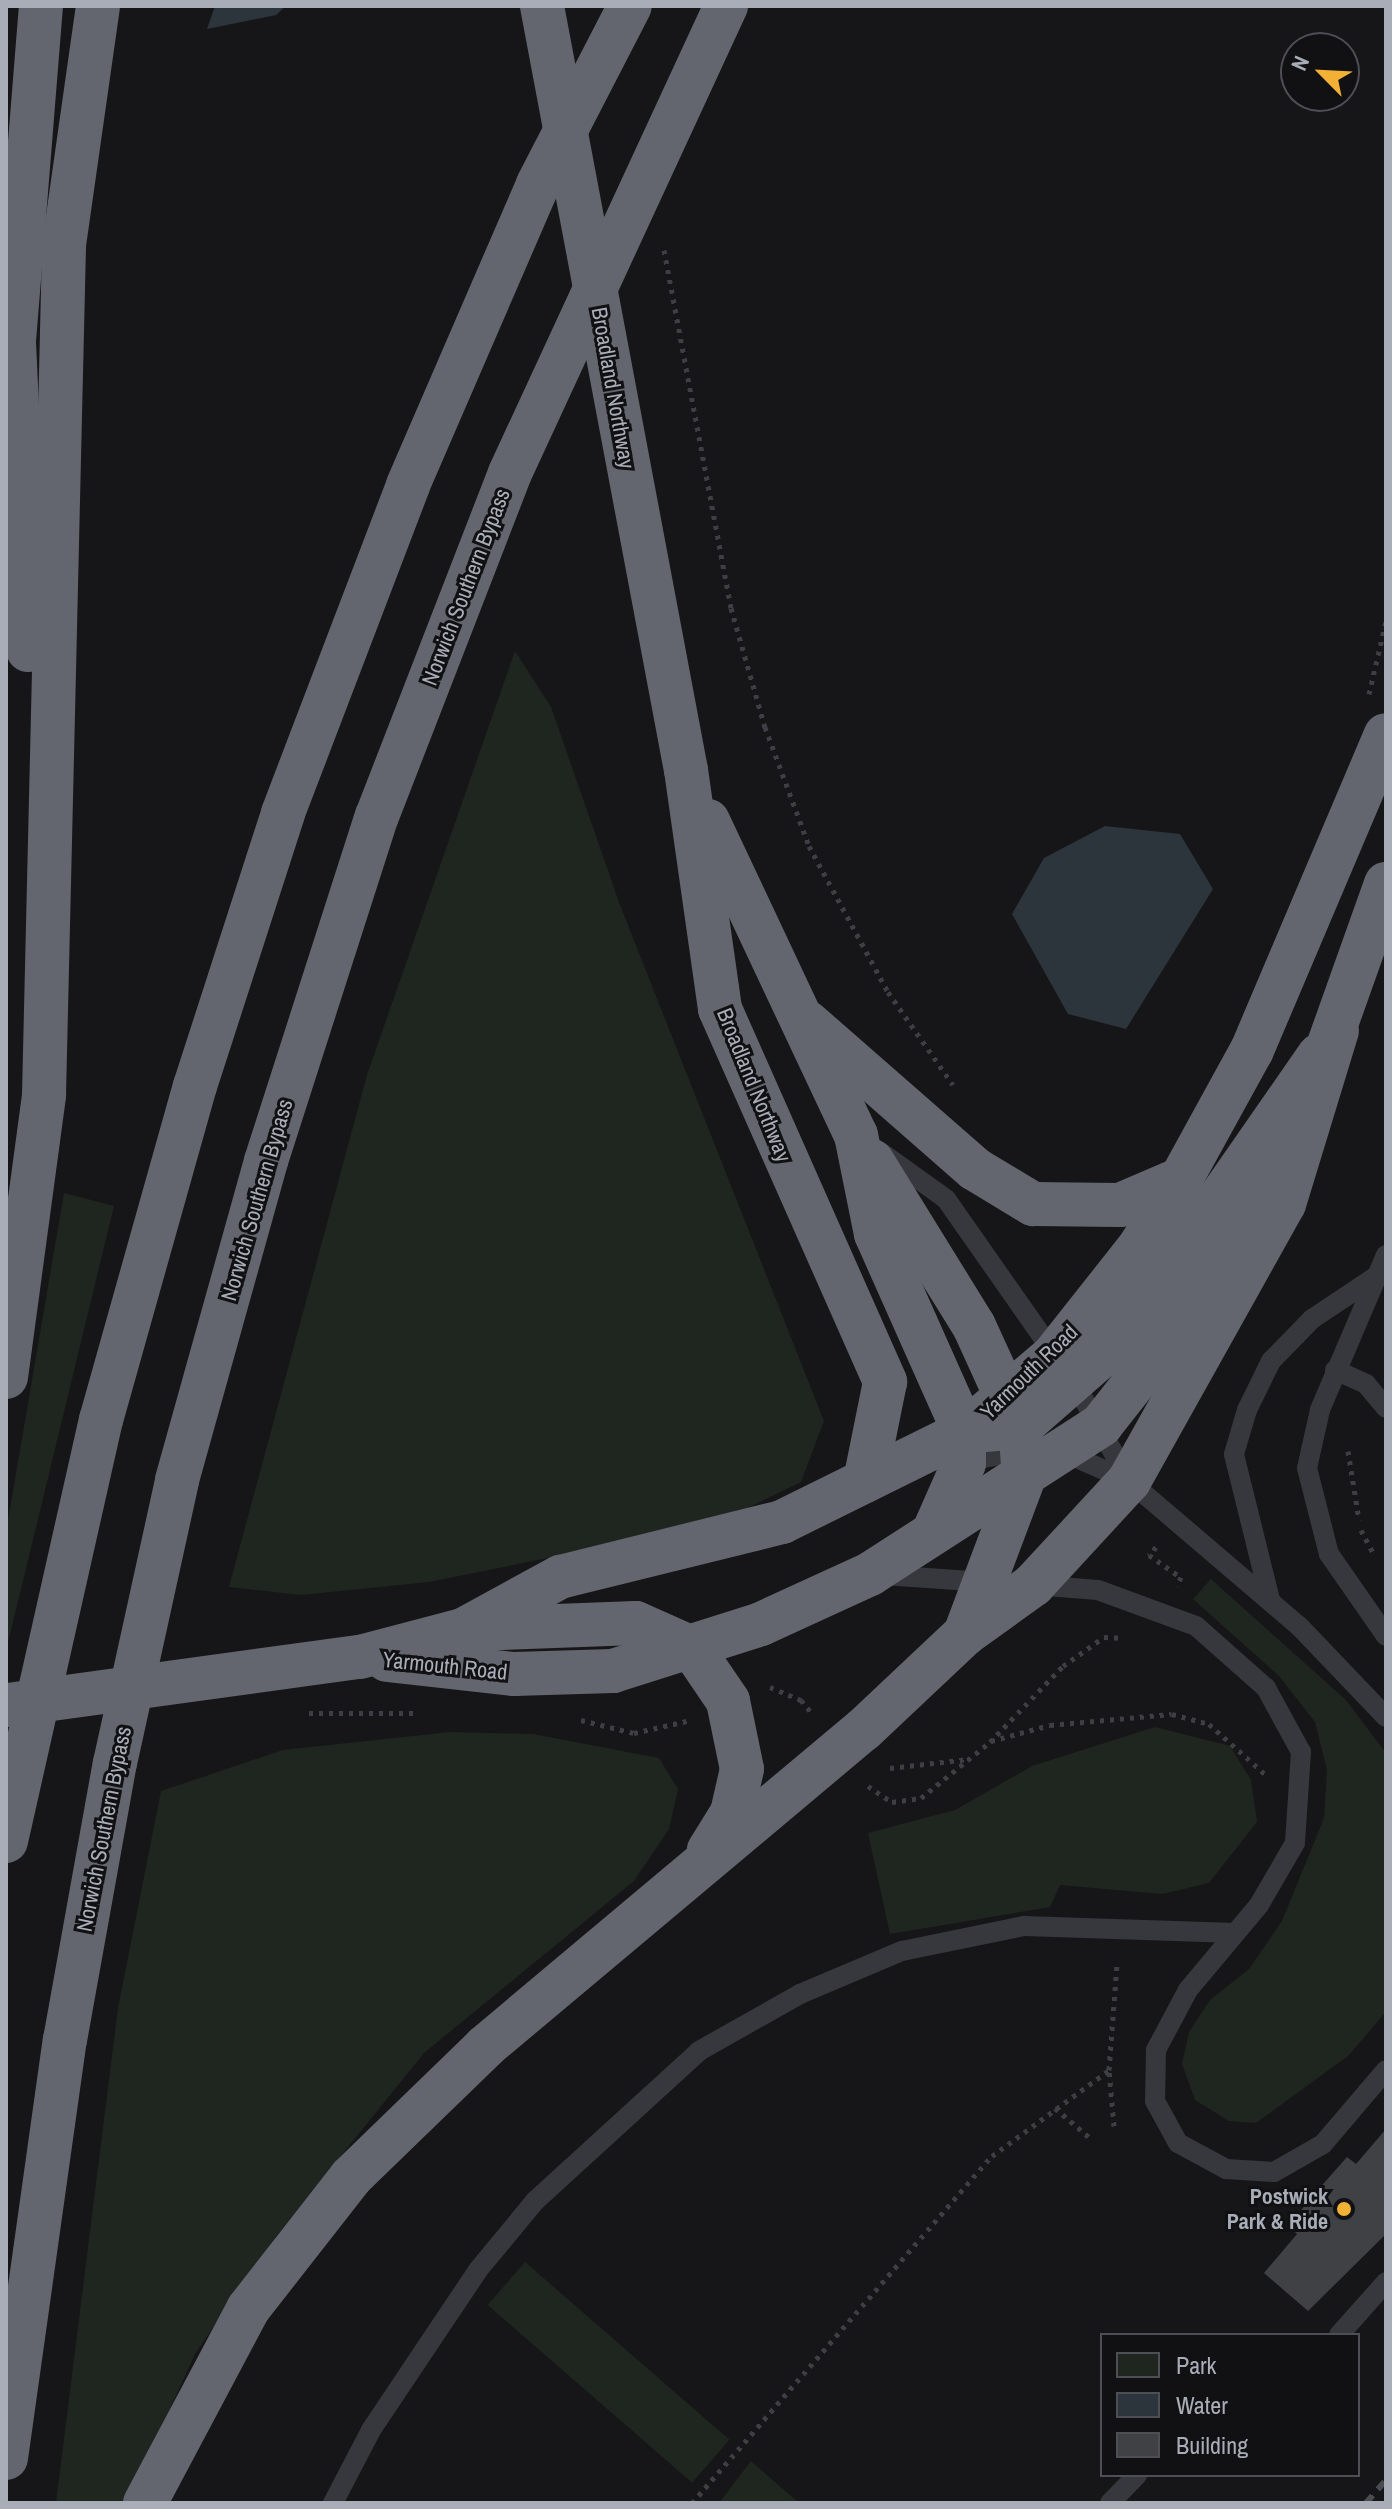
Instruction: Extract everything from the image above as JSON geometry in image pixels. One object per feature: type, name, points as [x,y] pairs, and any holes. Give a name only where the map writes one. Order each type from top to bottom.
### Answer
[{"type":"highway","points":[[41,6],[14,341],[19,522],[49,877]]},
{"type":"highway","points":[[6,1377],[44,1095],[64,245],[98,6]]},
{"type":"highway","name":"Broadland Northway","points":[[542,6],[686,770],[720,1009],[885,1382]]},
{"type":"highway","points":[[6,1841],[105,1405],[278,827],[408,485],[538,184],[630,6]]},
{"type":"highway","name":"Norwich Southern Bypass","points":[[6,2458],[65,2040],[121,1733],[177,1480],[266,1161],[377,816],[510,473],[726,6]]},
{"type":"highway","name":"Yarmouth Road","points":[[360,1657],[514,1674],[613,1671],[692,1648],[870,1574],[934,1531],[1027,1441],[1064,1368],[1181,1179],[1252,1050],[1376,719]]},
{"type":"highway","name":"Broadland Northway","points":[[686,770],[790,1008],[856,1135],[876,1234],[964,1447]]},
{"type":"highway","name":"Yarmouth Road","points":[[6,1705],[360,1657],[463,1630],[560,1577],[751,1532],[883,1472],[964,1447],[1027,1441],[1101,1425],[1153,1359],[1253,1202],[1337,1031],[1386,884]]},
{"type":"highway","name":"Broadland Northway","points":[[790,1008],[975,1169],[1033,1204],[1072,1210],[1120,1205],[1181,1179]]},
{"type":"highway","points":[[1064,1368],[1124,1336],[1337,1031]]},
{"type":"highway","points":[[145,2503],[248,2309],[351,2177],[486,2046],[692,1876],[965,1634],[1033,1585],[1129,1481],[1284,1204],[1337,1031]]},
{"type":"highway","points":[[856,1135],[974,1326],[1027,1441],[988,1582],[965,1634]]},
{"type":"highway","points":[[885,1382],[964,1447],[934,1531]]},
{"type":"highway","points":[[883,1472],[885,1382]]},
{"type":"highway","points":[[463,1630],[636,1623],[692,1648],[728,1701],[742,1769],[732,1813],[692,1876]]},
{"type":"lane","points":[[856,1135],[946,1199],[1101,1425],[1129,1481]]},
{"type":"lane","points":[[1386,1255],[1335,1370],[1307,1468],[1315,1518],[1329,1554],[1386,1636]]},
{"type":"lane","points":[[1270,1600],[1234,1454],[1247,1410],[1271,1361],[1312,1319],[1375,1277]]},
{"type":"lane","points":[[1335,1370],[1366,1384],[1386,1408]]},
{"type":"lane","points":[[1027,1441],[1129,1481],[1270,1600],[1386,1717]]},
{"type":"lane","points":[[870,1574],[1098,1590],[1165,1610],[1266,1688],[1301,1752],[1301,1813],[1277,1878],[1188,1990],[1156,2050],[1155,2101],[1178,2143],[1226,2169],[1274,2172],[1323,2144],[1386,2070]]},
{"type":"lane","points":[[333,2503],[371,2430],[478,2270],[535,2201],[699,2051],[800,1994],[902,1951],[1024,1926],[1235,1933]]},
{"type":"lane","points":[[1341,2333],[1386,2282]]},
{"type":"lane","points":[[1110,2503],[1135,2477]]},
{"type":"path","points":[[662,241],[735,623],[809,846],[888,992],[960,1096]]},
{"type":"path","points":[[1376,719],[1386,621]]},
{"type":"path","points":[[1366,1384],[1348,1432],[1348,1466],[1361,1530],[1380,1564]]},
{"type":"path","points":[[1165,1610],[1181,1577],[1149,1555],[1175,1521]]},
{"type":"path","points":[[299,1713],[423,1713]]},
{"type":"path","points":[[990,1742],[1050,1725],[1172,1714],[1209,1724],[1238,1743],[1301,1813]]},
{"type":"path","points":[[885,1768],[969,1759]]},
{"type":"path","points":[[1114,2126],[1109,2070],[1120,1930]]},
{"type":"path","points":[[692,2503],[992,2156],[1109,2070]]},
{"type":"path","points":[[1055,2108],[1090,2138]]},
{"type":"green space","points":[[515,651],[551,707],[620,905],[824,1421],[801,1482],[712,1525],[429,1582],[301,1595],[229,1587],[367,1075]]},
{"type":"green space","points":[[64,1193],[114,1206],[6,1651],[6,1532]]},
{"type":"green space","points":[[1211,1579],[1346,1700],[1386,1753],[1386,2012],[1348,2056],[1256,2123],[1229,2121],[1195,2100],[1182,2064],[1189,2032],[1210,2000],[1249,1969],[1282,1921],[1324,1818],[1327,1770],[1315,1722],[1279,1676],[1193,1599]]},
{"type":"green space","points":[[1155,1727],[1230,1746],[1251,1780],[1257,1822],[1209,1883],[1162,1894],[1060,1885],[1050,1907],[890,1934],[868,1833],[955,1810],[1032,1766]]},
{"type":"green space","points":[[450,1732],[533,1734],[659,1758],[678,1789],[669,1829],[634,1881],[424,2053],[277,2235],[195,2354],[127,2503],[56,2503],[118,2008],[161,1791],[283,1750]]},
{"type":"green space","points":[[525,2262],[730,2440],[692,2483],[488,2305]]},
{"type":"green space","points":[[751,2461],[799,2503],[719,2503]]},
{"type":"water","points":[[215,6],[286,6],[276,15],[207,29]]},
{"type":"water","points":[[1105,826],[1180,834],[1213,889],[1126,1029],[1068,1014],[1012,914],[1044,858]]},
{"type":"building","name":"Postwick Park & Ride","points":[[1386,2129],[1386,2234],[1308,2311],[1264,2273],[1297,2234],[1288,2226],[1317,2191],[1347,2157],[1356,2164]]},
{"type":"railway","points":[[1366,2503],[1386,2480]]},
{"type":"place","name":"Postwick Park & Ride","points":[[1344,2209]]}]
